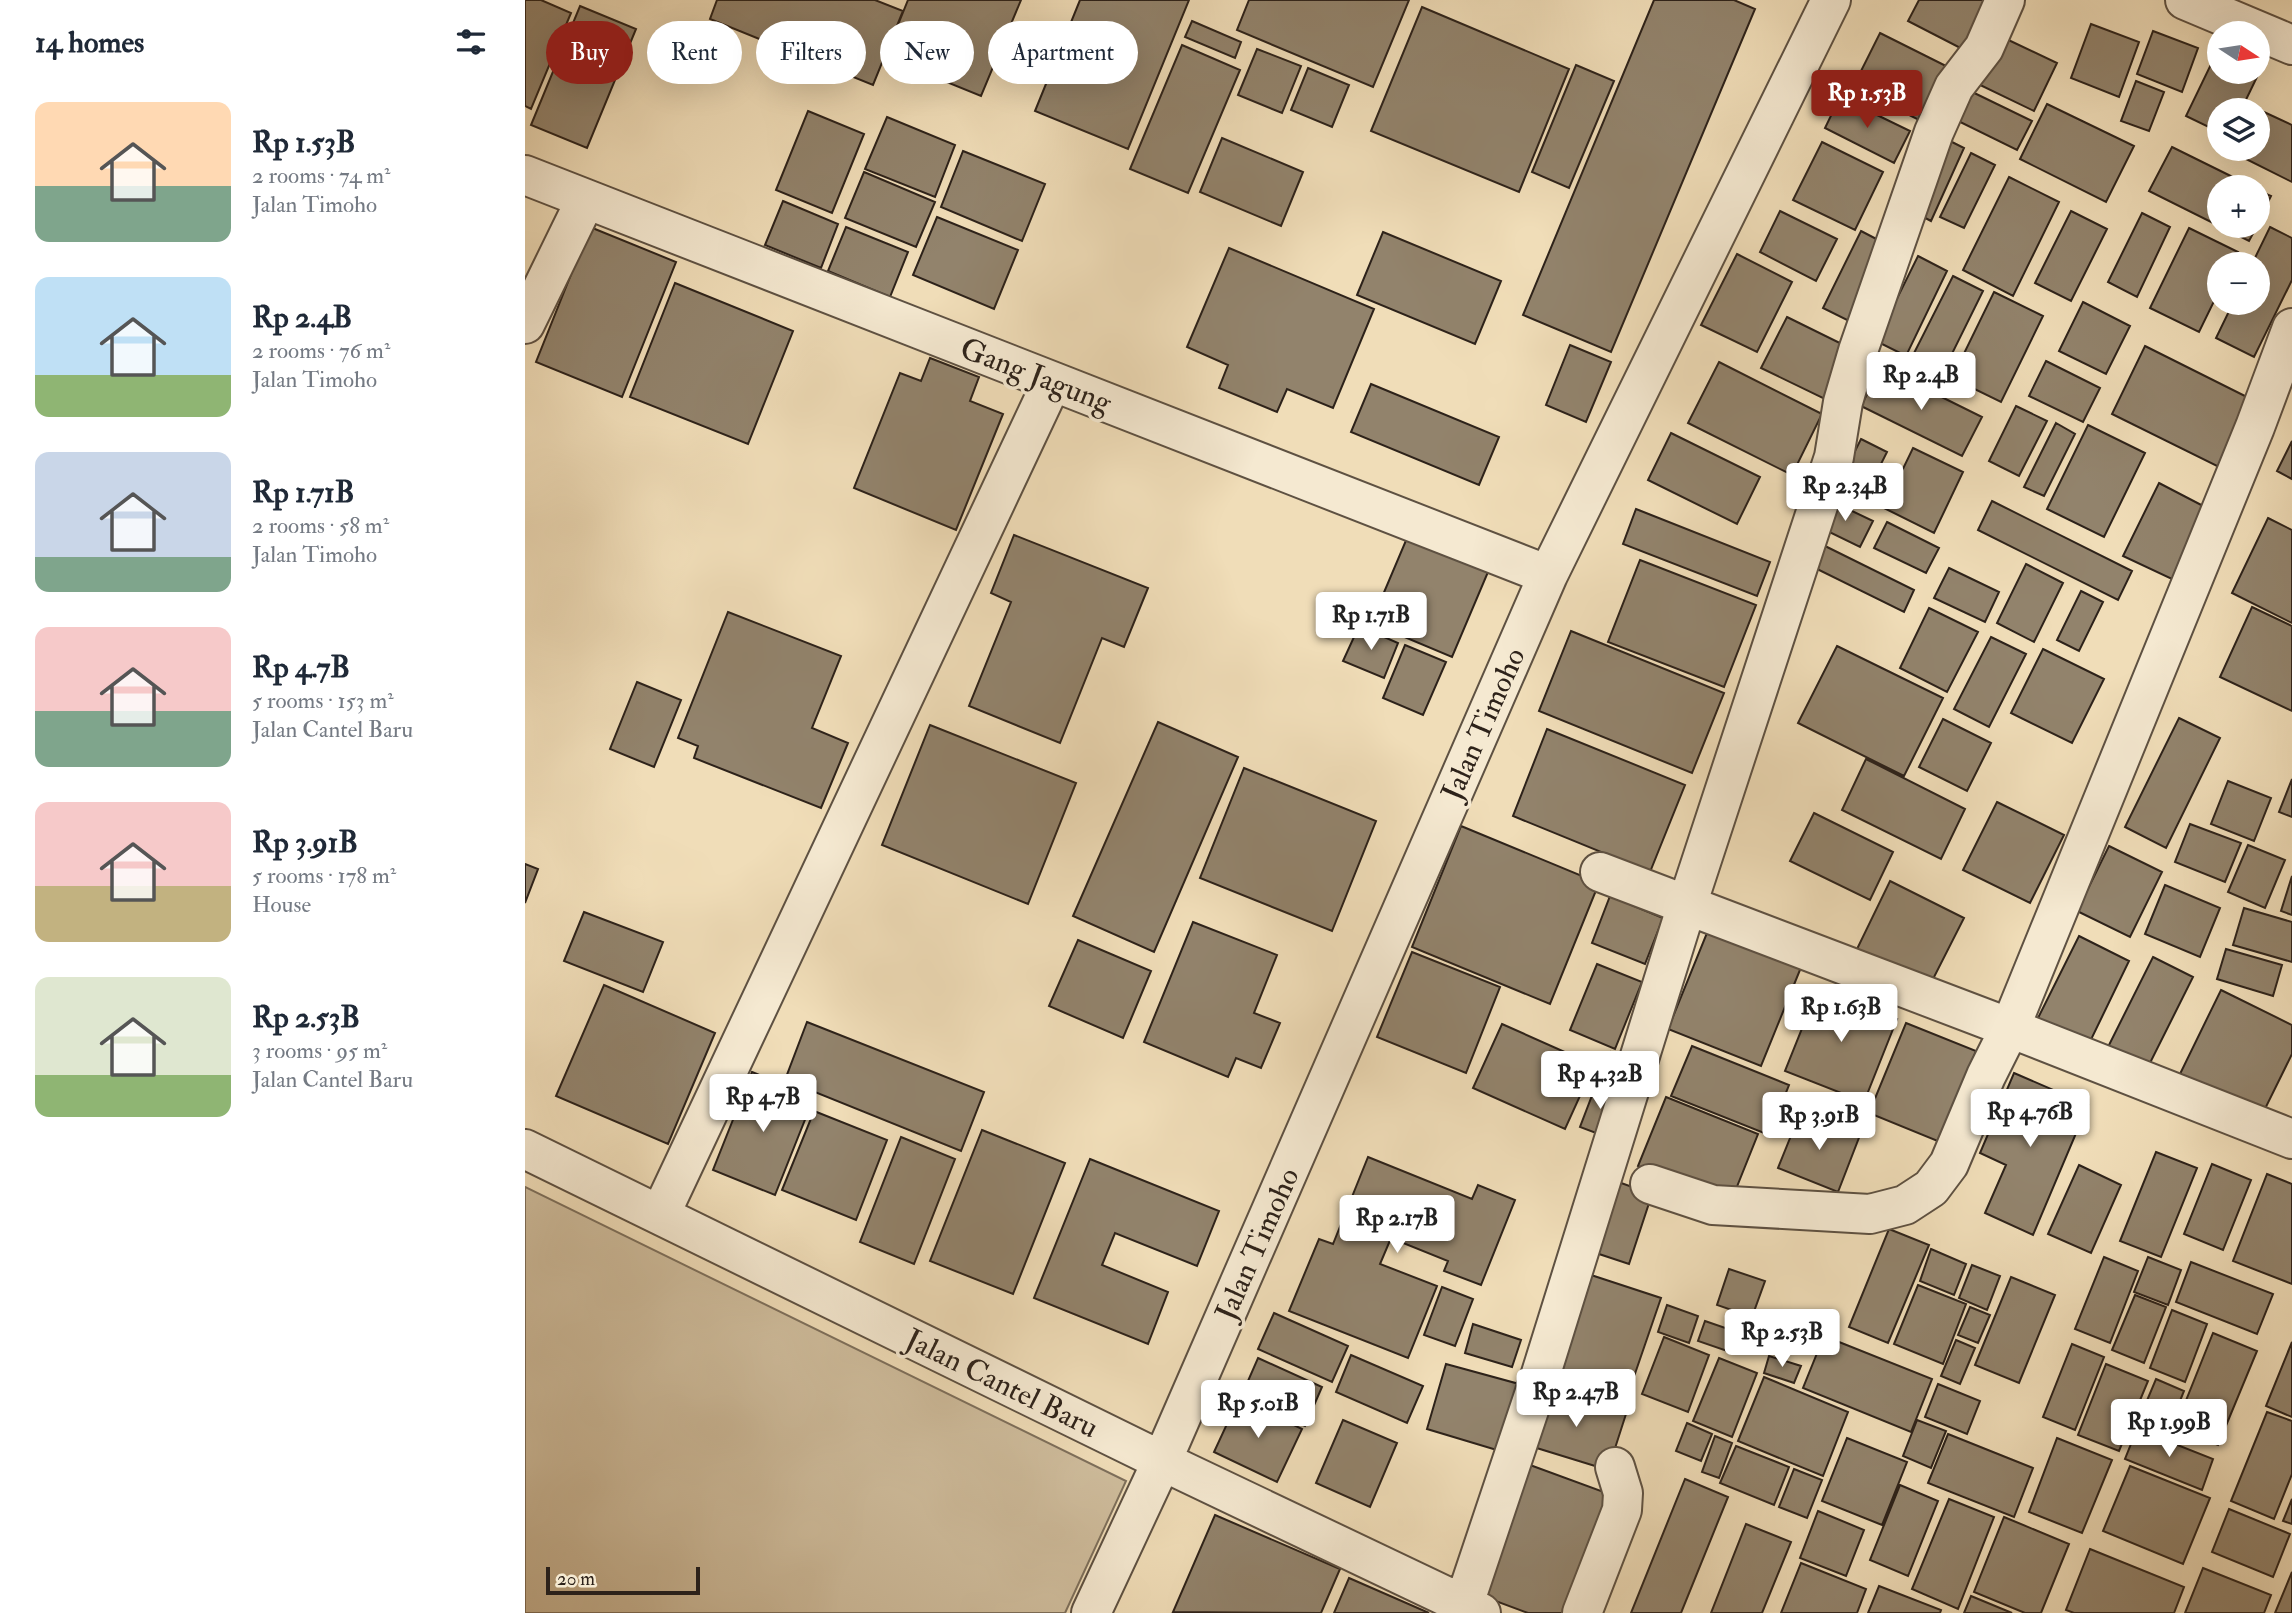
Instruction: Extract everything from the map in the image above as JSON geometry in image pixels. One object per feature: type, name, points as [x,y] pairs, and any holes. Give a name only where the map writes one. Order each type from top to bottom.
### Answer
[{"type":"street","name":"Jalan Timoho","points":[[1091,1613],[1162,1461],[1548,575],[1831,0]]},
{"type":"street","points":[[1473,1609],[1539,1380],[1687,905],[1834,457],[1843,402],[1858,351],[1929,144],[1954,87],[1985,48],[2005,0]]},
{"type":"street","points":[[2185,0],[2292,45]]},
{"type":"street","name":"Gang Jagung","points":[[525,175],[1548,575]]},
{"type":"street","points":[[525,324],[586,199]]},
{"type":"street","points":[[1650,1184],[1713,1205],[1870,1214],[1905,1205],[1931,1188],[1949,1164],[1986,1076],[2010,1028],[2255,427],[2292,328]]},
{"type":"street","points":[[660,1215],[1052,382]]},
{"type":"street","points":[[1600,872],[2292,1139]]},
{"type":"street","name":"Jalan Cantel Baru","points":[[525,1149],[1162,1461],[1473,1609]]},
{"type":"street","points":[[1582,1613],[1622,1510],[1623,1493],[1615,1467]]},
{"type":"shaded area","points":[[525,1187],[1126,1481],[1065,1613],[525,1613]]},
{"type":"building","points":[[525,0],[541,0],[571,13],[568,21],[546,21],[546,73],[531,109],[525,106]]},
{"type":"building","points":[[717,0],[875,0],[903,11],[899,21],[880,21],[880,68],[873,85],[866,82],[866,21],[756,21],[756,38],[742,32],[742,21],[710,19]]},
{"type":"building","points":[[908,0],[1021,0],[1012,21],[988,21],[988,79],[981,96],[951,84],[974,84],[974,21],[900,21]]},
{"type":"building","points":[[1080,0],[1189,0],[1128,149],[1035,111],[1046,84],[1138,84],[1138,21],[1071,21]]},
{"type":"building","points":[[1249,0],[1409,0],[1373,87],[1237,30]]},
{"type":"building","points":[[1654,0],[1734,0],[1755,9],[1611,352],[1523,315]]},
{"type":"building","points":[[1919,0],[1989,0],[1974,55],[1908,21]]},
{"type":"building","points":[[580,6],[617,21],[574,21]]},
{"type":"building","points":[[1422,7],[1569,69],[1519,192],[1371,131]]},
{"type":"building","points":[[1192,21],[1241,42],[1235,58],[1185,37]]},
{"type":"building","points":[[2091,24],[2139,42],[2119,97],[2071,78]]},
{"type":"building","points":[[2153,31],[2198,48],[2182,92],[2137,74]]},
{"type":"building","points":[[1880,33],[1950,68],[1923,122],[1853,87]]},
{"type":"building","points":[[2000,36],[2057,63],[2034,111],[1976,83]]},
{"type":"building","points":[[1182,45],[1240,70],[1188,193],[1130,169]]},
{"type":"building","points":[[1257,49],[1301,66],[1282,113],[1238,95]]},
{"type":"building","points":[[1576,65],[1614,81],[1569,188],[1532,172]]},
{"type":"building","points":[[1308,68],[1349,85],[1332,127],[1291,110]]},
{"type":"building","points":[[2207,73],[2207,84],[2254,84],[2247,98],[2207,98],[2207,126],[2186,116]]},
{"type":"building","points":[[2136,81],[2164,92],[2149,131],[2121,121]]},
{"type":"building","points":[[548,84],[613,84],[587,148],[531,125]]},
{"type":"building","points":[[1964,88],[2032,121],[2017,150],[1950,117]]},
{"type":"building","points":[[1840,97],[1910,131],[1894,163],[1825,128]]},
{"type":"building","points":[[2047,104],[2134,146],[2106,202],[2020,159]]},
{"type":"building","points":[[808,111],[864,134],[832,213],[776,190]]},
{"type":"building","points":[[2270,115],[2292,125],[2292,182],[2250,161],[2270,161]]},
{"type":"building","points":[[887,117],[955,145],[935,197],[865,169]]},
{"type":"building","points":[[1222,138],[1303,172],[1281,226],[1200,192]]},
{"type":"building","points":[[1946,139],[1964,148],[1931,221],[1914,212]]},
{"type":"building","points":[[1822,142],[1883,172],[1855,230],[1793,200]]},
{"type":"building","points":[[2172,147],[2229,175],[2207,175],[2207,220],[2149,191]]},
{"type":"building","points":[[963,151],[1045,184],[1022,241],[941,207]]},
{"type":"building","points":[[1971,153],[1995,165],[1964,228],[1940,217]]},
{"type":"building","points":[[864,172],[935,202],[916,247],[845,218]]},
{"type":"building","points":[[2009,177],[2059,202],[2013,296],[1963,270]]},
{"type":"building","points":[[783,201],[838,224],[821,268],[765,245]]},
{"type":"building","points":[[1780,211],[1837,239],[1816,281],[1760,252]]},
{"type":"building","points":[[2071,211],[2107,229],[2071,301],[2035,283]]},
{"type":"building","points":[[2142,213],[2170,227],[2137,297],[2108,282]]},
{"type":"building","points":[[937,217],[1018,250],[994,309],[913,275]]},
{"type":"building","points":[[590,227],[676,262],[622,397],[536,362]]},
{"type":"building","points":[[846,227],[908,252],[890,297],[828,271]]},
{"type":"building","points":[[2270,227],[2292,238],[2292,280],[2254,357],[2216,338],[2227,315],[2270,315],[2270,252],[2258,252],[2265,238],[2270,238]]},
{"type":"building","points":[[2189,228],[2238,252],[2207,252],[2207,315],[2199,332],[2150,308]]},
{"type":"building","points":[[1861,231],[1886,244],[1849,321],[1823,308]]},
{"type":"building","points":[[1383,232],[1501,281],[1475,344],[1357,295]]},
{"type":"building","points":[[1229,248],[1374,309],[1333,408],[1287,389],[1277,412],[1219,388],[1228,365],[1187,347]]},
{"type":"building","points":[[1737,254],[1792,282],[1757,352],[1701,325]]},
{"type":"building","points":[[1918,256],[1947,271],[1906,356],[1876,341]]},
{"type":"building","points":[[1953,276],[1983,291],[1941,376],[1910,361]]},
{"type":"building","points":[[675,283],[793,331],[748,444],[630,397]]},
{"type":"building","points":[[1994,292],[2043,316],[2001,402],[1952,378]]},
{"type":"building","points":[[2083,302],[2130,326],[2106,374],[2059,351]]},
{"type":"building","points":[[1787,317],[1854,350],[1829,401],[1761,368]]},
{"type":"building","points":[[1570,345],[1611,362],[1586,422],[1546,405]]},
{"type":"building","points":[[2145,346],[2253,400],[2219,467],[2112,414]]},
{"type":"building","points":[[930,358],[979,377],[970,401],[1003,414],[956,530],[854,488],[900,373],[921,381]]},
{"type":"building","points":[[2046,361],[2100,388],[2083,422],[2029,396]]},
{"type":"building","points":[[1719,362],[1822,414],[1792,475],[1688,423]]},
{"type":"building","points":[[1881,367],[1982,417],[1962,456],[1861,406]]},
{"type":"building","points":[[1371,384],[1499,437],[1479,485],[1351,432]]},
{"type":"building","points":[[2016,406],[2047,421],[2019,476],[1989,461]]},
{"type":"building","points":[[2056,423],[2075,434],[2044,496],[2024,487]]},
{"type":"building","points":[[2088,425],[2145,453],[2104,537],[2047,509]]},
{"type":"building","points":[[1671,433],[1760,477],[1737,524],[1648,480]]},
{"type":"building","points":[[1861,439],[1887,452],[1865,496],[1839,483]]},
{"type":"building","points":[[2292,441],[2292,479],[2277,471]]},
{"type":"building","points":[[1913,448],[1963,472],[1934,533],[1884,508]]},
{"type":"building","points":[[2159,483],[2209,509],[2174,580],[2123,556]]},
{"type":"building","points":[[1829,500],[1873,521],[1860,547],[1817,526]]},
{"type":"building","points":[[1992,501],[2132,571],[2118,600],[1978,530]]},
{"type":"building","points":[[1636,509],[1770,562],[1757,596],[1623,544]]},
{"type":"building","points":[[2268,518],[2292,530],[2292,623],[2232,593]]},
{"type":"building","points":[[1887,522],[1939,548],[1926,573],[1874,548]]},
{"type":"building","points":[[1014,535],[1148,588],[1124,647],[1102,638],[1060,743],[969,706],[1011,602],[991,593]]},
{"type":"building","points":[[1407,538],[1488,572],[1452,657],[1371,623]]},
{"type":"building","points":[[1823,545],[1914,590],[1904,612],[1813,567]]},
{"type":"building","points":[[1640,560],[1756,605],[1724,687],[1608,642]]},
{"type":"building","points":[[2026,564],[2063,583],[2034,642],[1997,623]]},
{"type":"building","points":[[1949,568],[1999,592],[1985,622],[1934,598]]},
{"type":"building","points":[[2081,591],[2103,602],[2079,651],[2057,640]]},
{"type":"building","points":[[2252,607],[2292,626],[2292,711],[2220,677]]},
{"type":"building","points":[[1929,608],[1978,632],[1947,692],[1900,668]]},
{"type":"building","points":[[728,612],[841,656],[812,728],[848,743],[821,808],[694,758],[698,746],[678,738]]},
{"type":"building","points":[[1359,626],[1398,643],[1384,678],[1343,661]]},
{"type":"building","points":[[1571,631],[1724,693],[1692,773],[1539,711]]},
{"type":"building","points":[[1991,637],[2026,654],[1989,727],[1954,709]]},
{"type":"building","points":[[1405,645],[1446,662],[1423,715],[1383,698]]},
{"type":"building","points":[[1837,646],[1943,698],[1904,776],[1798,723]]},
{"type":"building","points":[[2043,649],[2104,679],[2072,743],[2011,713]]},
{"type":"building","points":[[637,682],[681,700],[654,767],[610,749]]},
{"type":"building","points":[[2179,718],[2220,738],[2166,848],[2125,827]]},
{"type":"building","points":[[1943,719],[1991,743],[1967,791],[1919,767]]},
{"type":"building","points":[[1158,722],[1238,757],[1154,952],[1073,916]]},
{"type":"building","points":[[930,725],[1076,783],[1028,904],[882,845]]},
{"type":"building","points":[[1547,729],[1685,785],[1650,872],[1513,816]]},
{"type":"building","points":[[1866,759],[1965,809],[1941,859],[1842,810]]},
{"type":"building","points":[[1244,768],[1376,821],[1332,931],[1200,878]]},
{"type":"building","points":[[2292,779],[2292,817],[2279,812]]},
{"type":"building","points":[[2228,781],[2271,798],[2254,841],[2211,824]]},
{"type":"building","points":[[1997,802],[2064,835],[2030,903],[1963,870]]},
{"type":"building","points":[[1814,813],[1893,852],[1870,900],[1790,861]]},
{"type":"building","points":[[2190,824],[2241,843],[2225,882],[2175,862]]},
{"type":"building","points":[[1461,826],[1599,883],[1550,1004],[1412,947]]},
{"type":"building","points":[[2248,845],[2285,860],[2265,908],[2228,892]]},
{"type":"building","points":[[2109,846],[2162,872],[2130,937],[2077,911]]},
{"type":"building","points":[[525,864],[538,869],[525,903]]},
{"type":"building","points":[[2292,876],[2292,915],[2281,911]]},
{"type":"building","points":[[1890,881],[1964,918],[1930,985],[1857,949]]},
{"type":"building","points":[[2165,885],[2220,908],[2200,957],[2145,934]]},
{"type":"building","points":[[1610,896],[1663,918],[1645,964],[1592,943]]},
{"type":"building","points":[[2244,908],[2292,922],[2292,962],[2233,945]]},
{"type":"building","points":[[584,912],[663,942],[643,992],[564,961]]},
{"type":"building","points":[[1193,922],[1277,955],[1254,1013],[1280,1023],[1261,1068],[1236,1058],[1228,1077],[1144,1042]]},
{"type":"building","points":[[1711,923],[1804,960],[1761,1066],[1668,1029]]},
{"type":"building","points":[[2079,936],[2129,961],[2085,1052],[2034,1026]]},
{"type":"building","points":[[1078,940],[1151,971],[1123,1038],[1049,1006]]},
{"type":"building","points":[[2226,949],[2282,965],[2273,996],[2217,979]]},
{"type":"building","points":[[1412,952],[1500,987],[1466,1073],[1377,1037]]},
{"type":"building","points":[[2153,957],[2193,977],[2145,1073],[2105,1053]]},
{"type":"building","points":[[1597,964],[1642,982],[1615,1049],[1570,1030]]},
{"type":"building","points":[[604,985],[715,1033],[668,1144],[556,1096]]},
{"type":"building","points":[[1819,986],[1897,1019],[1864,1102],[1785,1071]]},
{"type":"building","points":[[2221,990],[2292,1025],[2292,1054],[2261,1117],[2179,1076]]},
{"type":"building","points":[[807,1022],[984,1092],[961,1151],[785,1080]]},
{"type":"building","points":[[1906,1023],[1976,1051],[1940,1142],[1869,1113]]},
{"type":"building","points":[[1502,1024],[1594,1065],[1565,1129],[1473,1088]]},
{"type":"building","points":[[1692,1046],[1789,1085],[1769,1135],[1671,1096]]},
{"type":"building","points":[[1611,1052],[1633,1061],[1621,1091],[1600,1082]]},
{"type":"building","points":[[752,1072],[814,1097],[775,1195],[713,1170]]},
{"type":"building","points":[[2014,1073],[2088,1105],[2033,1235],[1985,1213],[2006,1165],[1980,1153]]},
{"type":"building","points":[[1596,1085],[1620,1095],[1604,1136],[1580,1127]]},
{"type":"building","points":[[1666,1097],[1758,1134],[1730,1204],[1638,1166]]},
{"type":"building","points":[[814,1111],[887,1140],[856,1220],[782,1190]]},
{"type":"building","points":[[1801,1111],[1860,1135],[1838,1192],[1778,1168]]},
{"type":"building","points":[[982,1130],[1065,1163],[1013,1294],[930,1261]]},
{"type":"building","points":[[901,1137],[955,1159],[914,1264],[860,1242]]},
{"type":"building","points":[[2156,1152],[2197,1168],[2161,1257],[2120,1241]]},
{"type":"building","points":[[1368,1157],[1472,1199],[1478,1185],[1515,1200],[1481,1285],[1444,1271],[1448,1261],[1391,1238],[1380,1264],[1437,1286],[1408,1358],[1289,1311],[1319,1239],[1333,1244]]},
{"type":"building","points":[[1090,1159],[1219,1211],[1197,1266],[1115,1233],[1102,1265],[1168,1292],[1148,1344],[1034,1298]]},
{"type":"building","points":[[2212,1164],[2251,1180],[2223,1250],[2184,1234]]},
{"type":"building","points":[[2079,1165],[2121,1185],[2091,1253],[2048,1234]]},
{"type":"building","points":[[2267,1174],[2292,1184],[2292,1284],[2233,1261]]},
{"type":"building","points":[[1610,1179],[1652,1194],[1629,1264],[1587,1250]]},
{"type":"building","points":[[1889,1229],[1929,1245],[1888,1343],[1849,1327]]},
{"type":"building","points":[[1931,1249],[1966,1264],[1954,1295],[1920,1281]]},
{"type":"building","points":[[2104,1257],[2138,1271],[2110,1343],[2075,1329]]},
{"type":"building","points":[[2148,1257],[2181,1270],[2168,1305],[2134,1292]]},
{"type":"building","points":[[2191,1262],[2273,1294],[2257,1334],[2176,1302]]},
{"type":"building","points":[[1972,1265],[2000,1276],[1987,1310],[1959,1298]]},
{"type":"building","points":[[1729,1269],[1765,1281],[1752,1317],[1717,1305]]},
{"type":"building","points":[[1588,1274],[1661,1298],[1628,1394],[1556,1370]]},
{"type":"building","points":[[2011,1277],[2055,1295],[2019,1383],[1975,1365]]},
{"type":"building","points":[[1918,1285],[1966,1304],[1943,1364],[1894,1344]]},
{"type":"building","points":[[1442,1287],[1473,1299],[1455,1346],[1424,1335]]},
{"type":"building","points":[[2135,1295],[2166,1307],[2144,1363],[2112,1350]]},
{"type":"building","points":[[1667,1305],[1698,1316],[1689,1343],[1658,1332]]},
{"type":"building","points":[[1970,1307],[1990,1315],[1978,1343],[1958,1335]]},
{"type":"building","points":[[2172,1310],[2207,1324],[2185,1382],[2150,1368]]},
{"type":"building","points":[[1274,1313],[1348,1346],[1332,1382],[1258,1349]]},
{"type":"building","points":[[1705,1321],[1740,1333],[1733,1353],[1698,1341]]},
{"type":"building","points":[[1473,1324],[1521,1340],[1512,1367],[1465,1353]]},
{"type":"building","points":[[2213,1333],[2257,1351],[2218,1445],[2175,1428]]},
{"type":"building","points":[[1824,1336],[1932,1379],[1911,1432],[1803,1388]]},
{"type":"building","points":[[1664,1337],[1709,1355],[1688,1412],[1642,1394]]},
{"type":"building","points":[[1956,1340],[1975,1348],[1960,1384],[1941,1376]]},
{"type":"building","points":[[2292,1342],[2292,1417],[2266,1406]]},
{"type":"building","points":[[2072,1344],[2104,1357],[2075,1430],[2043,1417]]},
{"type":"building","points":[[1351,1355],[1423,1386],[1407,1423],[1336,1392]]},
{"type":"building","points":[[1769,1356],[1801,1366],[1794,1383],[1764,1373]]},
{"type":"building","points":[[1258,1358],[1322,1387],[1305,1426],[1241,1397]]},
{"type":"building","points":[[1719,1358],[1757,1373],[1732,1437],[1693,1421]]},
{"type":"building","points":[[1446,1364],[1530,1387],[1510,1454],[1427,1429]]},
{"type":"building","points":[[2106,1364],[2148,1381],[2119,1451],[2078,1435]]},
{"type":"building","points":[[1764,1377],[1848,1412],[1823,1476],[1738,1441]]},
{"type":"building","points":[[2156,1379],[2184,1391],[2167,1433],[2138,1422]]},
{"type":"building","points":[[1938,1384],[1980,1401],[1967,1434],[1925,1417]]},
{"type":"building","points":[[1544,1389],[1626,1414],[1608,1470],[1527,1445]]},
{"type":"building","points":[[1239,1398],[1302,1429],[1277,1482],[1214,1452]]},
{"type":"building","points":[[2267,1412],[2292,1421],[2292,1474],[2274,1519],[2231,1501]]},
{"type":"building","points":[[1343,1420],[1397,1443],[1370,1507],[1316,1483]]},
{"type":"building","points":[[1917,1420],[1946,1431],[1931,1468],[1903,1456]]},
{"type":"building","points":[[1687,1423],[1712,1434],[1701,1461],[1676,1451]]},
{"type":"building","points":[[2137,1429],[2213,1459],[2202,1490],[2125,1459]]},
{"type":"building","points":[[1948,1434],[2033,1468],[2014,1517],[1928,1483]]},
{"type":"building","points":[[1715,1436],[1732,1443],[1719,1478],[1702,1472]]},
{"type":"building","points":[[1847,1438],[1907,1462],[1882,1525],[1822,1501]]},
{"type":"building","points":[[2057,1438],[2112,1460],[2082,1533],[2029,1512]]},
{"type":"building","points":[[1736,1446],[1789,1467],[1774,1505],[1720,1483]]},
{"type":"building","points":[[1530,1465],[1612,1495],[1569,1613],[1528,1613],[1482,1596]]},
{"type":"building","points":[[2130,1466],[2210,1498],[2183,1564],[2103,1531]]},
{"type":"building","points":[[1794,1469],[1822,1480],[1807,1518],[1779,1507]]},
{"type":"building","points":[[1685,1479],[1728,1497],[1681,1613],[1631,1613]]},
{"type":"building","points":[[1900,1485],[1938,1501],[1908,1576],[1870,1560]]},
{"type":"building","points":[[1949,1499],[1994,1517],[1958,1609],[1912,1589]]},
{"type":"building","points":[[2292,1499],[2292,1524],[2283,1521]]},
{"type":"building","points":[[2229,1509],[2290,1534],[2273,1577],[2212,1552]]},
{"type":"building","points":[[1818,1511],[1864,1530],[1846,1576],[1800,1558]]},
{"type":"building","points":[[1215,1515],[1340,1569],[1321,1613],[1173,1612]]},
{"type":"building","points":[[2004,1517],[2069,1544],[2041,1613],[2025,1613],[1974,1592]]},
{"type":"building","points":[[1746,1524],[1791,1542],[1762,1613],[1711,1613]]},
{"type":"building","points":[[2090,1549],[2184,1587],[2174,1613],[2074,1613],[2066,1610]]},
{"type":"building","points":[[1801,1563],[1866,1589],[1857,1613],[1781,1613]]},
{"type":"building","points":[[2203,1568],[2271,1595],[2264,1613],[2185,1613]]},
{"type":"building","points":[[2292,1572],[2292,1613],[2275,1613]]},
{"type":"building","points":[[1349,1578],[1429,1613],[1334,1613]]},
{"type":"building","points":[[1879,1586],[1941,1610],[1940,1613],[1868,1613]]},
{"type":"building","points":[[1971,1596],[2012,1613],[1964,1613]]}]
